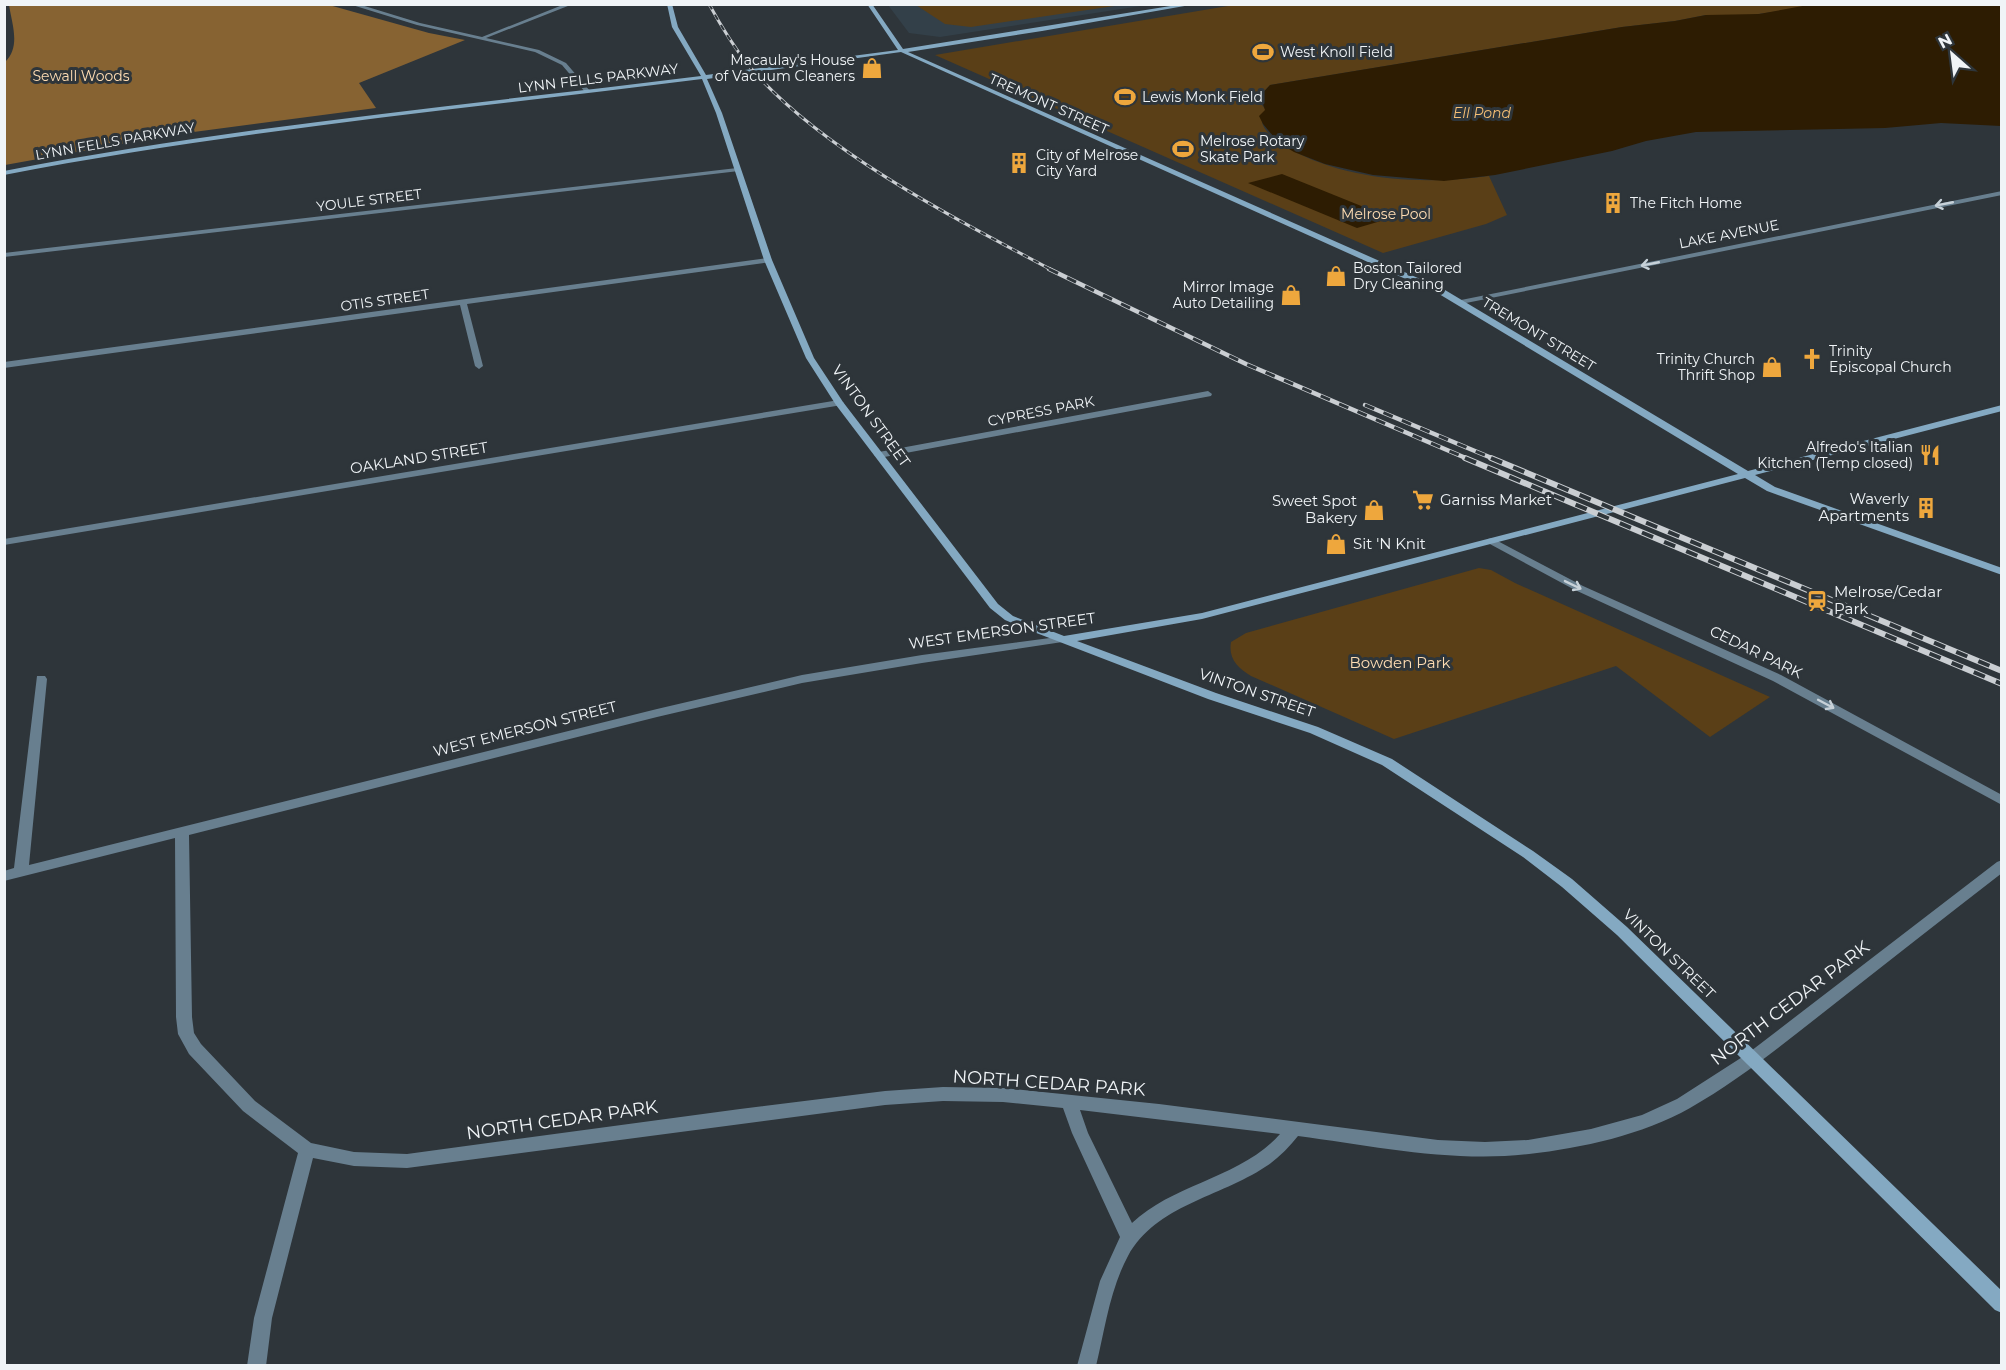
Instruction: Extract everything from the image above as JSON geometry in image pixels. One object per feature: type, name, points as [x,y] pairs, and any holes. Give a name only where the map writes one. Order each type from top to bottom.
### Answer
[{"type":"street","points":[[351,4],[418,24],[519,45],[555,58],[573,72],[587,91]]},
{"type":"street","points":[[483,38],[571,4]]},
{"type":"street","name":"VINTON STREET","points":[[669,4],[675,27],[704,77],[719,113],[768,260],[810,358],[839,403],[994,606],[1017,622],[1212,696],[1336,738],[1408,774],[1509,840],[1567,883],[1622,931],[2001,1304]]},
{"type":"street","points":[[868,4],[901,51]]},
{"type":"street","name":"LYNN FELLS PARKWAY","points":[[4,173],[207,137],[901,51],[1194,4]]},
{"type":"street","name":"TREMONT STREET","points":[[901,51],[1039,115],[1461,302],[1746,474],[1790,497],[2001,572]]},
{"type":"street","name":"YOULE STREET","points":[[4,255],[737,170]]},
{"type":"street","name":"LAKE AVENUE","points":[[1461,302],[2001,192]]},
{"type":"street","name":"OTIS STREET","points":[[4,366],[768,260]]},
{"type":"street","points":[[463,302],[479,366]]},
{"type":"street","name":"CYPRESS PARK","points":[[879,456],[1208,394]]},
{"type":"street","name":"OAKLAND STREET","points":[[4,542],[839,403]]},
{"type":"street","name":"WEST EMERSON STREET","points":[[4,876],[793,681],[922,659],[1065,639],[1202,615],[2001,408]]},
{"type":"street","name":"CEDAR PARK","points":[[1492,541],[1579,588],[1777,678],[2001,801]]},
{"type":"street","points":[[21,872],[41,679]]},
{"type":"street","name":"NORTH CEDAR PARK","points":[[182,832],[183,991],[186,1034],[195,1049],[249,1106],[307,1150],[354,1159],[407,1161],[885,1098],[943,1094],[1003,1095],[1170,1112],[1438,1147],[1485,1149],[1559,1142],[1645,1121],[1683,1104],[1753,1059],[2001,865]]},
{"type":"street","points":[[1069,1102],[1080,1133],[1130,1238]]},
{"type":"street","points":[[1086,1365],[1110,1281],[1130,1238],[1153,1217],[1278,1149],[1294,1129]]},
{"type":"street","points":[[256,1365],[263,1318],[307,1150]]},
{"type":"shaded area","points":[[888,5],[1147,5],[940,37],[909,33]]},
{"type":"green space","name":"Melrose Pool","points":[[1808,4],[1803,8],[1751,15],[1706,15],[1622,27],[1270,85],[1261,94],[1262,105],[1266,110],[1262,117],[1264,127],[1280,143],[1311,159],[1335,168],[1386,178],[1438,180],[1489,176],[1507,215],[1486,224],[1383,253],[935,55],[1234,5]]},
{"type":"green space","name":"Sewall Woods","points":[[9,5],[329,5],[429,33],[465,40],[359,83],[376,108],[171,135],[5,165],[5,62],[10,56],[14,42]]},
{"type":"green space","points":[[916,5],[1121,5],[971,27],[945,24]]},
{"type":"green space","name":"Bowden Park","points":[[1479,568],[1491,570],[1515,583],[1770,697],[1710,737],[1616,666],[1394,739],[1251,676],[1238,666],[1231,653],[1231,642],[1246,633]]},
{"type":"water","name":"Ell Pond","points":[[1808,5],[2001,5],[2001,126],[1941,123],[1885,128],[1696,132],[1495,175],[1444,181],[1373,175],[1325,164],[1294,152],[1279,143],[1259,116],[1265,110],[1260,96],[1270,85],[1622,27],[1706,15],[1759,14]]},
{"type":"water","points":[[1282,174],[1391,218],[1357,228],[1248,183]]},
{"type":"railway","points":[[709,4],[749,66],[778,97],[812,126],[890,180],[1052,270]]},
{"type":"railway","points":[[1049,269],[1246,364],[1468,459]]},
{"type":"railway","points":[[1365,405],[1494,459]]},
{"type":"railway","points":[[1465,458],[2002,684]]},
{"type":"railway","points":[[1491,458],[2002,671]]},
{"type":"place","name":"West Knoll Field","points":[[1263,52]]},
{"type":"place","name":"Macaulay's House of Vacuum Cleaners","points":[[872,68]]},
{"type":"place","name":"Lewis Monk Field","points":[[1125,97]]},
{"type":"place","name":"Melrose Rotary Skate Park","points":[[1183,149]]},
{"type":"place","name":"City of Melrose City Yard","points":[[1019,163]]},
{"type":"place","name":"The Fitch Home","points":[[1613,203]]},
{"type":"place","name":"Boston Tailored Dry Cleaning","points":[[1336,276]]},
{"type":"place","name":"Mirror Image Auto Detailing","points":[[1291,295]]},
{"type":"place","name":"Trinity Episcopal Church","points":[[1812,359]]},
{"type":"place","name":"Trinity Church Thrift Shop","points":[[1772,367]]},
{"type":"place","name":"Alfredo's Italian Kitchen (Temp closed)","points":[[1930,455]]},
{"type":"place","name":"Garniss Market","points":[[1423,500]]},
{"type":"place","name":"Waverly Apartments","points":[[1926,508]]},
{"type":"place","name":"Sweet Spot Bakery","points":[[1374,510]]},
{"type":"place","name":"Sit 'N Knit","points":[[1336,544]]},
{"type":"place","name":"Melrose/Cedar Park","points":[[1817,601]]}]
